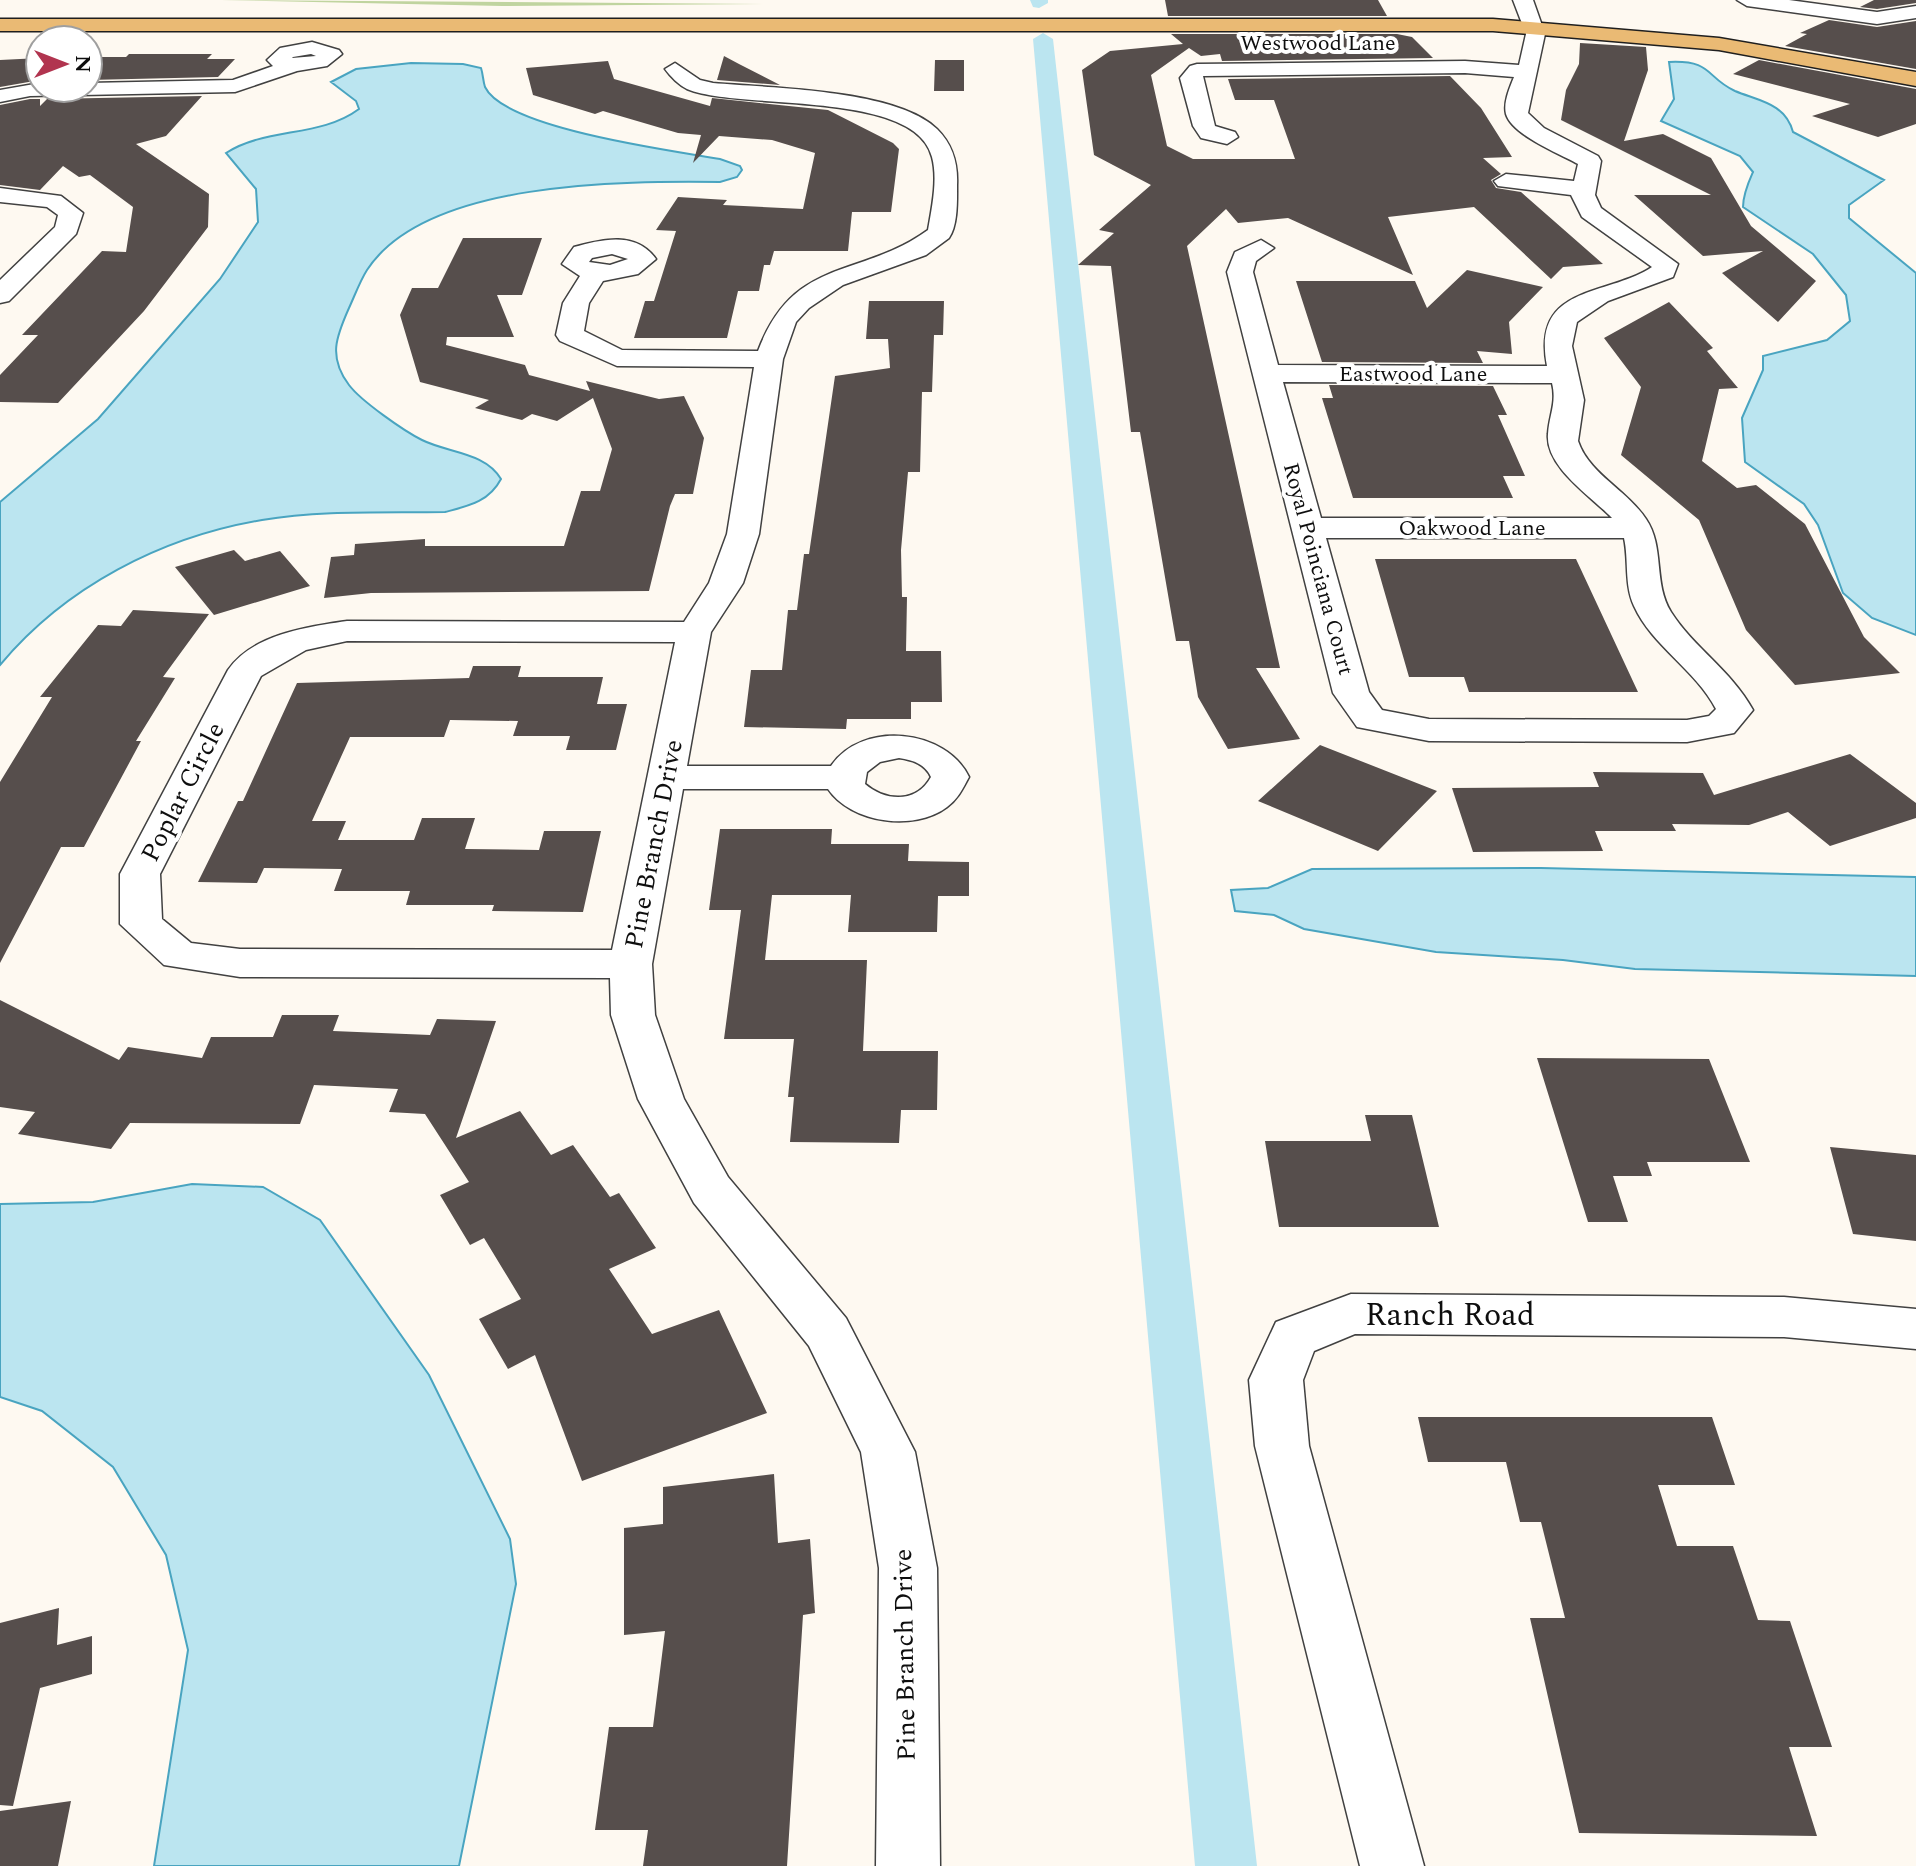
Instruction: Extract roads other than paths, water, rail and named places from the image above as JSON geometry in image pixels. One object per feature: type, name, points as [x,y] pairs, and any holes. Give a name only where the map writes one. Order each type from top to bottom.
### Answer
[{"type":"main road","points":[[0,14],[1531,15],[1722,36],[1916,68]]},
{"type":"main road","points":[[0,25],[1412,24],[1531,15],[1916,79]]},
{"type":"street","points":[[1747,0],[1796,3],[1890,18],[1916,12]]},
{"type":"street","points":[[1531,15],[1536,56],[1516,101],[1517,114],[1536,133],[1590,161],[1583,195],[1591,212],[1665,264],[1664,272],[1580,306],[1564,320],[1558,350],[1561,375],[1571,397],[1563,422],[1563,445],[1578,470],[1636,528]]},
{"type":"street","name":"Pine Branch Drive","points":[[675,62],[693,84],[712,89],[866,105],[905,117],[931,135],[943,154],[940,233],[917,250],[834,280],[800,302],[783,320],[769,359],[743,534],[726,583],[694,632],[631,964],[633,1015],[661,1099],[711,1190],[828,1333],[888,1452],[908,1568],[908,1866]]},
{"type":"street","points":[[0,96],[30,90],[235,86],[294,65]]},
{"type":"street","name":"Westwood Lane","points":[[1227,137],[1209,133],[1204,126],[1190,78],[1197,70],[1465,67],[1528,72]]},
{"type":"street","points":[[1506,181],[1585,189]]},
{"type":"street","points":[[0,195],[53,201],[71,213],[67,229],[0,295]]},
{"type":"street","name":"Royal Poinciana Court","points":[[1261,248],[1244,257],[1240,272],[1351,693],[1370,719],[1429,730],[1687,731],[1721,725],[1735,710],[1724,686],[1660,621],[1646,598],[1636,528]]},
{"type":"street","points":[[595,272],[576,303],[570,335],[617,358],[769,359]]},
{"type":"street","name":"Eastwood Lane","points":[[1265,373],[1561,375]]},
{"type":"street","name":"Oakwood Lane","points":[[1308,528],[1636,528]]},
{"type":"street","name":"Poplar Circle","points":[[631,964],[240,963],[179,955],[141,924],[140,874],[246,670],[270,650],[306,637],[347,631],[694,632]]},
{"type":"street","points":[[666,778],[845,777]]},
{"type":"street","name":"Ranch Road","points":[[1392,1866],[1282,1446],[1276,1380],[1294,1337],[1351,1314],[1784,1317],[1916,1329]]},
{"type":"water","points":[[1669,62],[1694,64],[1707,70],[1725,86],[1770,104],[1784,115],[1793,132],[1884,180],[1849,205],[1849,218],[1916,273],[1916,635],[1872,618],[1843,593],[1818,525],[1804,504],[1745,462],[1742,418],[1763,370],[1763,356],[1827,340],[1850,321],[1846,295],[1813,254],[1743,207],[1753,172],[1740,156],[1661,121],[1674,99]]},
{"type":"water","points":[[411,63],[463,64],[481,68],[485,87],[499,102],[524,115],[593,136],[720,159],[740,166],[742,170],[737,177],[720,182],[582,186],[479,202],[434,218],[395,240],[367,270],[344,318],[336,347],[342,375],[355,392],[394,423],[422,440],[486,463],[501,479],[496,487],[477,502],[445,512],[284,517],[224,528],[188,539],[152,553],[85,589],[26,637],[0,665],[0,502],[98,419],[220,279],[258,222],[256,189],[226,153],[258,139],[310,129],[344,118],[359,109],[356,101],[331,82],[356,69]]},
{"type":"water","points":[[1541,868],[1916,877],[1916,976],[1635,969],[1563,960],[1436,952],[1304,929],[1274,915],[1235,911],[1231,890],[1268,888],[1312,869]]},
{"type":"water","points":[[192,1184],[263,1187],[320,1220],[429,1375],[510,1539],[516,1584],[459,1866],[154,1866],[188,1650],[166,1555],[113,1467],[42,1411],[0,1397],[0,1204],[93,1202]]},
{"type":"waterway","points":[[1043,39],[1226,1866]]}]
